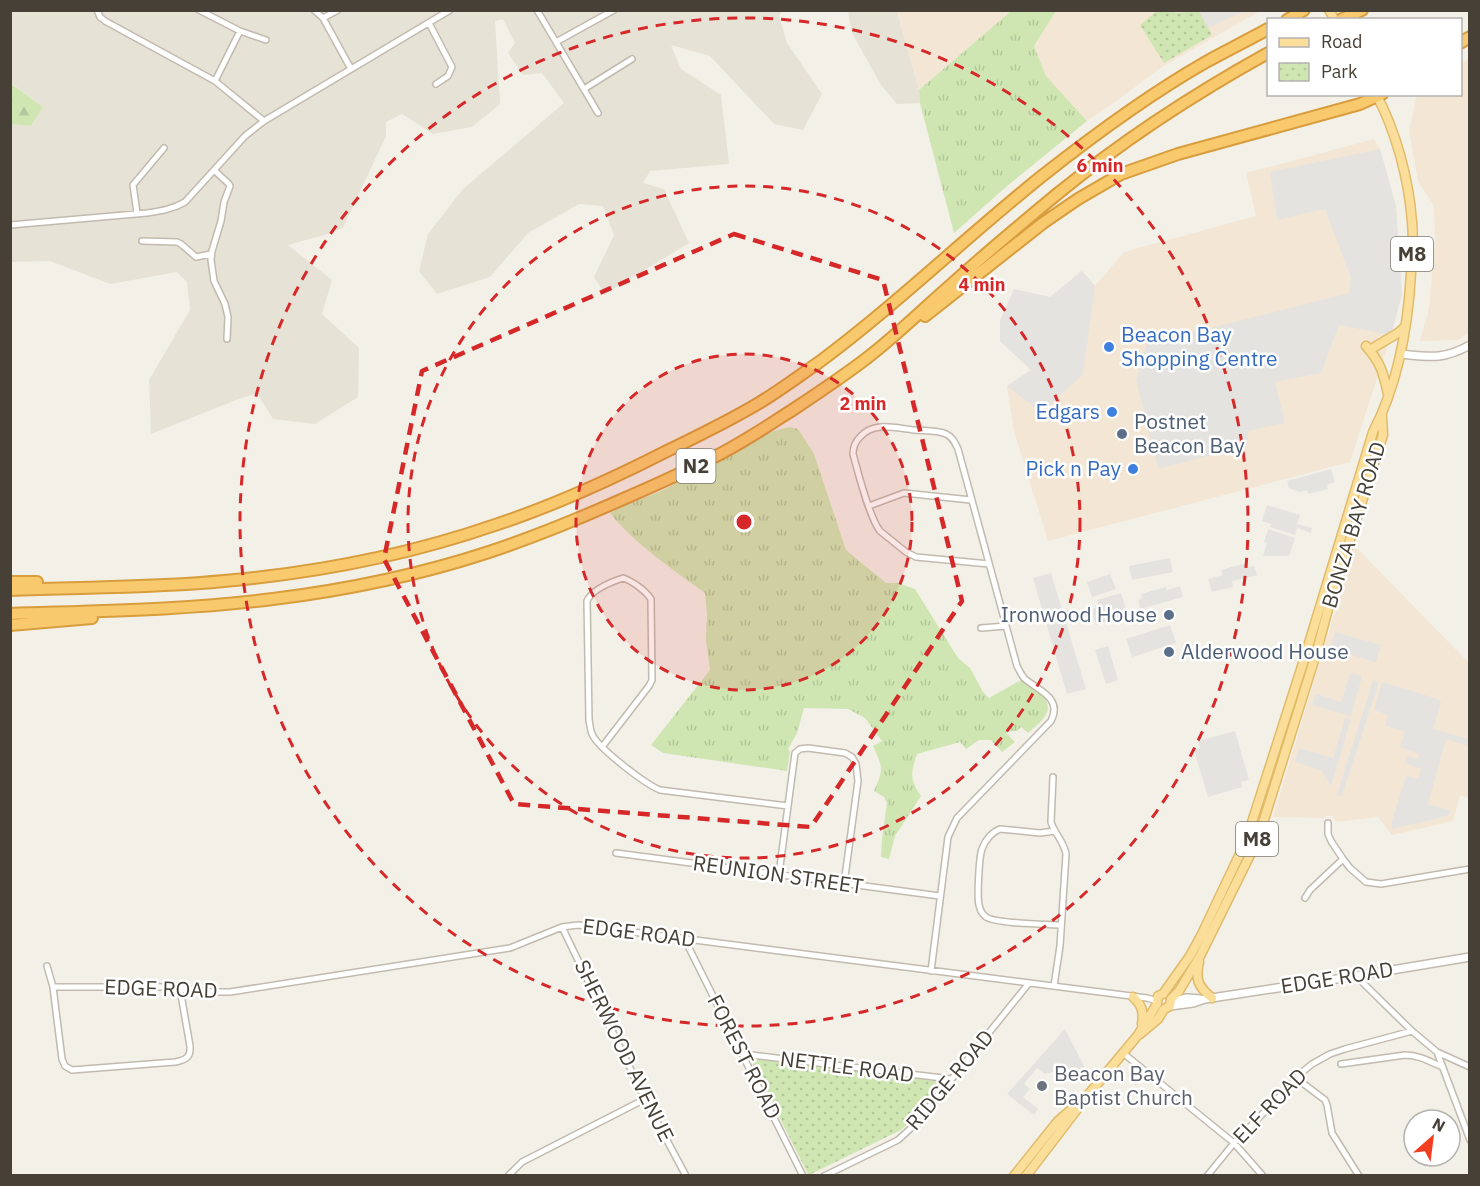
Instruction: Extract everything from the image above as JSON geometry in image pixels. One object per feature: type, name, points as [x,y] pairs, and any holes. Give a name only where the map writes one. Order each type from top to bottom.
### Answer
[{"type":"highway","points":[[1290,18],[1304,10]]},
{"type":"highway","points":[[1344,18],[1362,10]]},
{"type":"highway","name":"N2","points":[[10,590],[226,581],[298,572],[356,562],[435,544],[496,525],[570,497],[635,467],[759,403],[855,334],[1041,177],[1146,100],[1205,63],[1267,30]]},
{"type":"highway","name":"N2","points":[[10,614],[155,610],[272,599],[352,587],[447,565],[523,540],[590,513],[714,457],[827,387],[906,326],[1004,238],[1107,155],[1217,82],[1267,54]]},
{"type":"highway","points":[[906,326],[936,308],[1024,237],[1096,188],[1121,174],[1178,154],[1360,104],[1377,96]]},
{"type":"highway","points":[[10,582],[189,579],[226,581]]},
{"type":"highway","points":[[10,625],[155,610]]},
{"type":"main road","name":"BONZA BAY ROAD","points":[[1026,1176],[1140,1031],[1158,1019],[1246,841],[1303,663],[1372,432],[1382,415],[1401,354],[1409,304],[1413,224],[1410,198],[1401,160],[1379,96]]},
{"type":"main road","points":[[1388,395],[1382,369],[1369,347],[1398,333],[1405,327]]},
{"type":"main road","name":"BONZA BAY ROAD","points":[[1165,1002],[1179,990],[1200,956],[1251,853],[1263,823],[1383,435],[1382,415]]},
{"type":"main road","points":[[1200,956],[1197,972],[1199,984],[1208,998]]},
{"type":"main road","points":[[1133,997],[1142,1009],[1140,1031]]},
{"type":"main road","name":"BONZA BAY ROAD","points":[[1014,1176],[1058,1121],[1088,1095]]},
{"type":"street","points":[[97,10],[105,21],[215,81],[264,121]]},
{"type":"street","points":[[199,10],[240,32],[266,40]]},
{"type":"street","points":[[314,10],[323,18],[351,69]]},
{"type":"street","points":[[323,18],[338,10]]},
{"type":"street","points":[[10,225],[166,210],[177,207],[186,201],[245,136],[264,121],[450,10]]},
{"type":"street","points":[[537,10],[598,113]]},
{"type":"street","points":[[556,42],[614,10]]},
{"type":"street","points":[[429,23],[452,67],[448,76],[436,84]]},
{"type":"street","points":[[215,81],[240,32]]},
{"type":"street","points":[[584,89],[632,59]]},
{"type":"street","points":[[137,213],[133,185],[164,148]]},
{"type":"street","points":[[214,170],[230,186],[211,254],[214,281],[225,304],[228,317],[227,339]]},
{"type":"street","points":[[142,241],[179,242],[196,257],[211,254]]},
{"type":"street","points":[[1401,354],[1435,357],[1457,352],[1470,345]]},
{"type":"street","points":[[931,971],[948,837],[955,822],[1050,721],[1054,715],[1054,706],[1048,696],[1020,673],[955,441],[950,436],[937,432],[878,427],[862,434],[853,449],[855,460],[869,506],[880,531],[910,555],[989,564]]},
{"type":"street","points":[[869,506],[903,493],[971,500]]},
{"type":"street","points":[[602,747],[652,680],[651,599],[628,580],[622,578],[594,592],[587,601],[592,736],[602,747],[643,781],[660,790],[788,806]]},
{"type":"street","points":[[981,628],[1006,626]]},
{"type":"street","points":[[779,874],[797,751],[808,748],[835,751],[853,758],[857,766],[858,781],[844,884]]},
{"type":"street","points":[[1053,777],[1052,826],[1066,854],[1060,946],[1054,986]]},
{"type":"street","points":[[1328,823],[1328,834],[1343,859],[1366,882],[1381,884],[1470,869]]},
{"type":"street","points":[[1055,831],[1040,833],[1000,829],[995,831],[984,843],[981,852],[978,900],[981,911],[990,919],[1061,925]]},
{"type":"street","name":"REUNION STREET","points":[[616,853],[940,896]]},
{"type":"street","points":[[1305,898],[1310,890],[1343,859]]},
{"type":"street","name":"EDGE ROAD","points":[[53,987],[133,986],[230,992],[510,948],[562,927],[578,925],[1165,1002],[1187,998],[1208,998],[1470,957]]},
{"type":"street","name":"SHERWOOD AVENUE","points":[[562,927],[645,1099],[686,1176]]},
{"type":"street","name":"FOREST ROAD","points":[[684,938],[803,1176]]},
{"type":"street","points":[[47,966],[53,987],[62,1059],[65,1066],[75,1070],[176,1062],[186,1059],[190,1054],[190,1046],[180,989]]},
{"type":"street","points":[[1356,976],[1437,1052],[1470,1067]]},
{"type":"street","name":"RIDGE ROAD","points":[[824,1176],[901,1138],[934,1101],[1029,983]]},
{"type":"street","name":"ELF ROAD","points":[[1207,1176],[1233,1143],[1312,1064],[1345,1048],[1412,1031]]},
{"type":"street","points":[[1437,1052],[1470,1140]]},
{"type":"street","points":[[1123,1053],[1233,1143],[1263,1176]]},
{"type":"street","name":"NETTLE ROAD","points":[[743,1054],[951,1079]]},
{"type":"street","points":[[1341,1064],[1413,1055],[1442,1067]]},
{"type":"street","points":[[1296,1078],[1325,1100],[1332,1133],[1359,1176]]},
{"type":"street","points":[[508,1176],[522,1162],[645,1099]]},
{"type":"highlighted area","points":[[734,234],[883,280],[962,601],[811,827],[514,804],[384,559],[422,371]]},
{"type":"shaded area","points":[[782,10],[779,16],[787,43],[822,94],[803,130],[774,124],[710,56],[671,45],[681,69],[721,95],[729,164],[650,171],[643,183],[664,189],[689,243],[605,294],[594,277],[614,235],[603,206],[579,204],[528,233],[490,277],[437,294],[419,271],[428,234],[463,189],[564,103],[542,73],[523,75],[508,53],[515,43],[503,19],[495,21],[500,104],[472,127],[433,134],[402,114],[386,122],[386,136],[343,228],[288,245],[332,280],[322,314],[359,348],[358,397],[315,424],[273,419],[257,393],[151,434],[149,380],[190,310],[187,282],[177,272],[110,284],[50,261],[11,262],[11,124],[31,126],[43,107],[11,83],[11,11]]},
{"type":"shaded area","points":[[897,10],[1011,11],[919,90]]},
{"type":"shaded area","points":[[848,11],[897,11],[919,90],[920,103],[897,104],[881,85],[852,33]]},
{"type":"shaded area","points":[[1056,11],[1260,11],[1162,67],[1087,121],[1046,76],[1034,46]]},
{"type":"shaded area","points":[[1199,11],[1244,11],[1208,28]]},
{"type":"shaded area","points":[[1469,58],[1469,333],[1458,340],[1420,341],[1429,309],[1435,240],[1434,206],[1418,181],[1409,131],[1417,96],[1462,96],[1462,63]]},
{"type":"shaded area","points":[[1374,139],[1380,149],[1396,206],[1402,294],[1350,462],[1048,541],[1014,431],[1007,386],[1031,370],[1000,341],[1000,321],[1014,289],[1050,297],[1082,271],[1095,286],[1124,252],[1256,216],[1246,173]]},
{"type":"shaded area","points":[[1380,149],[1396,206],[1402,294],[1391,335],[1339,325],[1321,373],[1275,382],[1285,423],[1248,431],[1247,446],[1158,469],[1136,380],[1147,344],[1349,293],[1351,278],[1325,209],[1277,220],[1270,172]]},
{"type":"shaded area","points":[[1082,271],[1095,286],[1083,374],[1042,413],[1007,386],[1031,370],[1000,341],[1000,321],[1014,289],[1050,297]]},
{"type":"shaded area","points":[[1331,469],[1335,482],[1327,485],[1328,489],[1308,494],[1307,490],[1300,492],[1289,488],[1287,481]]},
{"type":"shaded area","points":[[1267,505],[1300,515],[1297,524],[1312,528],[1311,533],[1297,528],[1295,535],[1270,527],[1271,524],[1262,521]]},
{"type":"shaded area","points":[[1268,529],[1295,538],[1289,556],[1263,556]]},
{"type":"shaded area","points":[[1355,546],[1469,663],[1469,798],[1460,795],[1453,821],[1392,835],[1378,817],[1336,822],[1333,816],[1322,818],[1273,817]]},
{"type":"shaded area","points":[[1170,558],[1173,572],[1132,580],[1129,566]]},
{"type":"shaded area","points":[[1247,563],[1249,567],[1254,566],[1257,575],[1232,581],[1233,587],[1212,592],[1208,579],[1223,575],[1221,570]]},
{"type":"shaded area","points":[[1051,573],[1086,689],[1067,694],[1033,578]]},
{"type":"shaded area","points":[[1110,574],[1116,589],[1092,597],[1087,582]]},
{"type":"shaded area","points":[[1180,586],[1183,597],[1140,609],[1138,600],[1142,598],[1141,594],[1166,587],[1167,590]]},
{"type":"shaded area","points":[[1121,593],[1128,616],[1096,625],[1091,609],[1099,607],[1097,600]]},
{"type":"shaded area","points":[[1170,625],[1176,643],[1132,657],[1126,639]]},
{"type":"shaded area","points":[[1335,632],[1381,645],[1376,662],[1330,649]]},
{"type":"shaded area","points":[[1108,646],[1118,680],[1106,684],[1095,650]]},
{"type":"shaded area","points":[[1350,673],[1362,677],[1351,716],[1312,705],[1316,694],[1341,702]]},
{"type":"shaded area","points":[[1373,680],[1379,682],[1342,796],[1337,795]]},
{"type":"shaded area","points":[[1382,682],[1438,699],[1441,702],[1433,729],[1469,739],[1469,746],[1446,739],[1428,804],[1450,810],[1448,816],[1392,829],[1391,824],[1406,776],[1418,779],[1421,769],[1405,763],[1407,756],[1418,759],[1419,754],[1400,747],[1405,732],[1385,726],[1388,715],[1374,710]]},
{"type":"shaded area","points":[[1345,718],[1351,719],[1331,786],[1321,770],[1295,762],[1299,748],[1333,758]]},
{"type":"shaded area","points":[[1235,731],[1249,780],[1241,782],[1242,787],[1208,797],[1194,750],[1200,748],[1198,741]]},
{"type":"shaded area","points":[[1065,1029],[1085,1068],[1074,1081],[1061,1069],[1045,1074],[1037,1068],[1024,1084],[1030,1089],[1023,1097],[1038,1109],[1034,1115],[1007,1094]]},
{"type":"green space","points":[[1011,11],[1056,11],[1034,46],[1046,76],[1087,121],[954,233],[920,103],[919,90]]},
{"type":"green space","points":[[1157,11],[1177,13],[1199,11],[1212,35],[1164,63],[1140,25]]},
{"type":"green space","points":[[10,83],[43,107],[31,126],[11,124]]},
{"type":"green space","points":[[789,427],[798,429],[814,454],[846,550],[886,583],[898,583],[915,589],[958,658],[970,668],[983,692],[989,698],[1023,679],[1046,699],[1048,705],[1045,716],[1028,733],[1021,727],[1017,731],[1006,733],[1015,742],[1002,752],[991,740],[979,740],[966,749],[960,742],[917,754],[912,775],[914,785],[921,796],[895,836],[889,859],[881,857],[887,803],[884,797],[874,791],[881,768],[873,746],[882,741],[865,718],[848,709],[804,708],[797,733],[788,749],[790,752],[787,771],[663,753],[651,745],[710,670],[706,640],[705,593],[643,546],[610,513],[669,487],[758,437]]},
{"type":"green space","points":[[763,1059],[936,1081],[938,1084],[915,1116],[901,1130],[808,1174],[753,1065],[756,1060]]},
{"type":"place","name":"Beacon Bay Shopping Centre","points":[[1109,347]]},
{"type":"place","name":"Edgars","points":[[1112,412]]},
{"type":"place","name":"Postnet Beacon Bay","points":[[1122,434]]},
{"type":"place","name":"Pick n Pay","points":[[1133,469]]},
{"type":"place","name":"Ironwood House","points":[[1169,615]]},
{"type":"place","name":"Alderwood House","points":[[1169,652]]},
{"type":"place","name":"Beacon Bay Baptist Church","points":[[1042,1086]]}]
